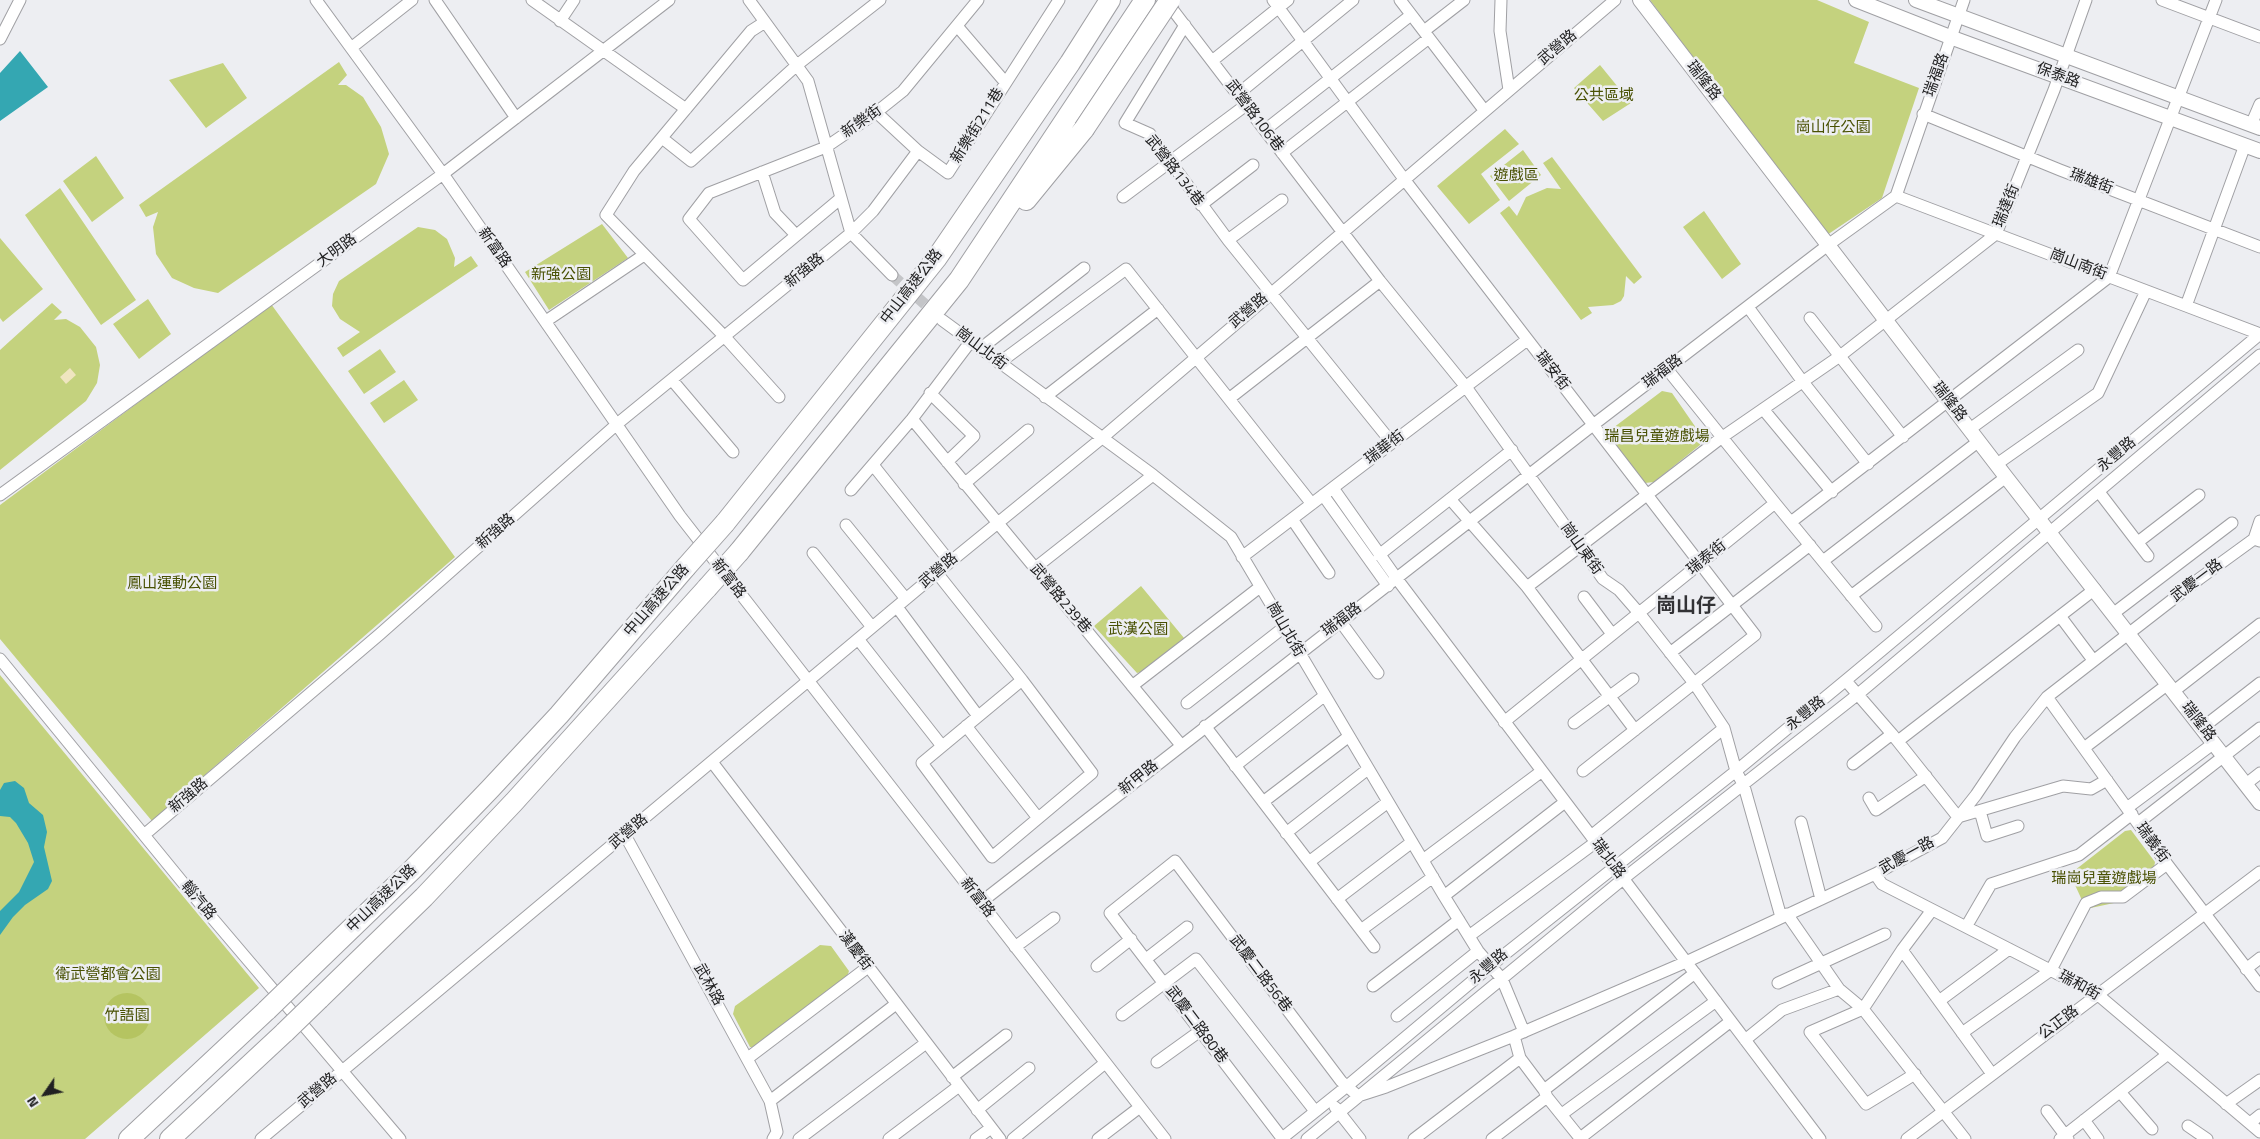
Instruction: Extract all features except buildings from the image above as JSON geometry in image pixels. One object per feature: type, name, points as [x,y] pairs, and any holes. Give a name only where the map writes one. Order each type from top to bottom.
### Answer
[{"type":"highway","name":"中山高速公路","points":[[129,1139],[267,1010],[413,869],[559,715],[725,523],[936,258],[1070,63],[1110,0]]},
{"type":"highway","name":"中山高速公路","points":[[170,1139],[285,1032],[424,897],[514,802],[739,552],[959,280],[1145,0]]},
{"type":"highway","points":[[959,280],[1084,129],[1170,0]]},
{"type":"street","points":[[0,38],[20,0]]},
{"type":"street","name":"新富路","points":[[316,0],[443,174],[680,516],[1165,1139]]},
{"type":"street","points":[[351,48],[412,0]]},
{"type":"street","points":[[435,0],[516,118]]},
{"type":"street","points":[[532,0],[686,109]]},
{"type":"street","points":[[560,21],[574,0]]},
{"type":"street","name":"大明路","points":[[0,495],[443,174],[669,0]]},
{"type":"street","points":[[749,0],[808,81],[851,233],[892,275]]},
{"type":"street","points":[[662,138],[691,161],[797,65],[880,0]]},
{"type":"street","name":"新樂街","points":[[796,235],[743,280],[689,219],[709,193],[826,147],[876,112],[903,91],[978,0]]},
{"type":"street","name":"新樂街211巷","points":[[876,112],[918,151],[948,173],[1059,0]]},
{"type":"street","name":"武營路106巷","points":[[1166,0],[1342,231]]},
{"type":"street","points":[[1212,61],[1276,4],[1288,0]]},
{"type":"street","points":[[1238,94],[1353,0]]},
{"type":"street","points":[[1400,0],[1484,110]]},
{"type":"street","points":[[1282,153],[1347,102],[1464,0]]},
{"type":"street","points":[[1502,0],[1500,31],[1509,90]]},
{"type":"street","name":"武營路","points":[[261,1139],[950,562],[1102,438],[1342,231],[1615,0]]},
{"type":"street","name":"瑞隆路","points":[[1640,0],[2039,520],[2114,613],[2260,802]]},
{"type":"street","name":"保泰路","points":[[1856,0],[1950,37],[2260,151]]},
{"type":"street","name":"保泰路","points":[[1916,0],[2256,127]]},
{"type":"street","name":"瑞福路","points":[[1299,653],[1666,369],[1828,245],[1896,196],[1964,0]]},
{"type":"street","name":"瑞達街","points":[[1527,587],[1721,438],[1840,356],[1996,234],[2086,0]]},
{"type":"street","points":[[2162,0],[2260,37]]},
{"type":"street","points":[[1791,522],[2109,277],[2216,0]]},
{"type":"street","name":"瑞安街","points":[[1276,4],[1404,179],[1755,635],[1694,683]]},
{"type":"street","points":[[1265,130],[1411,15]]},
{"type":"street","points":[[765,22],[751,31],[634,171],[606,215],[724,336],[779,397]]},
{"type":"street","name":"武營路134巷","points":[[1185,25],[1124,123],[1150,134],[1228,240],[1392,443]]},
{"type":"street","points":[[958,26],[1006,82]]},
{"type":"street","points":[[2256,127],[2260,104]]},
{"type":"street","points":[[1123,197],[1246,105]]},
{"type":"street","name":"瑞雄街","points":[[1923,114],[2260,247]]},
{"type":"street","points":[[2186,306],[2245,145]]},
{"type":"street","name":"新強路","points":[[144,834],[380,634],[616,424],[851,233],[873,212],[918,151]]},
{"type":"street","points":[[1201,205],[1253,165]]},
{"type":"street","points":[[762,172],[775,214],[796,235],[841,198]]},
{"type":"street","name":"崗山南街","points":[[1896,196],[2260,334]]},
{"type":"street","points":[[1228,240],[1282,200]]},
{"type":"street","name":"崗山東街","points":[[1342,231],[1466,387],[1603,579],[1619,590],[1694,683],[1724,728],[1736,771],[1744,786],[1784,916],[1839,988],[1863,1009],[1965,1139]]},
{"type":"street","points":[[546,322],[644,254]]},
{"type":"street","points":[[980,349],[1084,268]]},
{"type":"street","points":[[999,364],[1126,268],[1312,504]]},
{"type":"street","points":[[1230,398],[1380,281]]},
{"type":"street","points":[[1997,464],[2098,393],[2146,291]]},
{"type":"street","points":[[1748,307],[1803,382],[1868,464]]},
{"type":"street","points":[[1045,397],[1158,309]]},
{"type":"street","points":[[1810,318],[1903,437]]},
{"type":"street","name":"崗山北街","points":[[942,320],[999,364],[1153,475],[1230,537],[1444,896],[1478,951],[1502,979],[1519,1034],[1520,1058]]},
{"type":"street","name":"永豐路","points":[[1282,1138],[1346,1087],[1491,965],[1736,771],[2260,334]]},
{"type":"street","name":"瑞華街","points":[[1242,557],[1528,340]]},
{"type":"street","points":[[851,490],[912,419],[971,341]]},
{"type":"street","points":[[1970,429],[2078,350]]},
{"type":"street","name":"永豐路","points":[[1307,1139],[1623,879],[1744,786],[1857,695],[2260,355]]},
{"type":"street","points":[[1666,369],[1876,626]]},
{"type":"street","points":[[672,380],[734,452]]},
{"type":"street","points":[[930,393],[974,436],[947,462]]},
{"type":"street","points":[[1763,409],[1832,492]]},
{"type":"street","name":"武營路239巷","points":[[912,419],[1181,745]]},
{"type":"street","points":[[964,484],[1028,430]]},
{"type":"street","points":[[1823,561],[1979,440]]},
{"type":"street","points":[[1379,555],[1512,450]]},
{"type":"street","points":[[873,465],[950,562]]},
{"type":"street","points":[[1035,568],[1153,475]]},
{"type":"street","points":[[1851,596],[2006,477]]},
{"type":"street","points":[[1333,488],[1379,555],[1392,582]]},
{"type":"street","points":[[2099,492],[2148,556]]},
{"type":"street","points":[[1323,495],[1392,582]]},
{"type":"street","points":[[2138,542],[2199,495]]},
{"type":"street","points":[[1450,499],[1468,522],[1527,587],[1635,730]]},
{"type":"street","name":"瑞泰街","points":[[1504,722],[1775,503]]},
{"type":"street","points":[[1292,519],[1330,573]]},
{"type":"street","points":[[2257,540],[2260,521]]},
{"type":"street","points":[[2114,613],[2232,523]]},
{"type":"street","points":[[846,525],[978,716]]},
{"type":"street","name":"武慶一路","points":[[1358,1096],[1386,1087],[1519,1034],[1686,962],[1875,874],[1942,838],[2015,737],[2047,697],[2129,633],[2257,540]]},
{"type":"street","points":[[1670,653],[1810,545]]},
{"type":"street","points":[[814,553],[872,628]]},
{"type":"street","points":[[937,573],[1022,680],[1092,773],[992,857],[922,763],[1022,680]]},
{"type":"street","name":"瑞北路","points":[[1392,582],[1566,802],[1820,1139]]},
{"type":"street","points":[[1132,686],[1260,587]]},
{"type":"street","points":[[1853,764],[1895,737],[2095,589]]},
{"type":"street","points":[[1584,598],[1612,634]]},
{"type":"street","points":[[2060,616],[2093,660]]},
{"type":"street","points":[[1340,621],[1378,672]]},
{"type":"street","points":[[2084,748],[2260,624]]},
{"type":"street","points":[[1187,703],[1283,628]]},
{"type":"street","points":[[858,639],[942,746]]},
{"type":"street","name":"新甲路","points":[[980,903],[1299,653]]},
{"type":"street","name":"輜汽路","points":[[0,659],[202,906],[400,1139]]},
{"type":"street","points":[[1574,723],[1633,679]]},
{"type":"street","points":[[1846,680],[1895,737],[1958,817],[2063,786],[2091,789],[2107,780]]},
{"type":"street","points":[[1583,771],[1694,683]]},
{"type":"street","points":[[2202,728],[2260,683]]},
{"type":"street","points":[[1235,766],[1324,696]]},
{"type":"street","name":"瑞義街","points":[[2047,697],[2167,864],[2260,986]]},
{"type":"street","points":[[966,726],[1038,818]]},
{"type":"street","points":[[1205,726],[1374,947]]},
{"type":"street","points":[[1469,936],[1593,839],[1724,728]]},
{"type":"street","points":[[1966,927],[1991,884],[2079,855],[2132,815],[2224,755],[2260,728]]},
{"type":"street","points":[[1263,802],[1348,737]]},
{"type":"street","points":[[2132,815],[2214,743]]},
{"type":"street","name":"漢慶街","points":[[712,762],[1000,1139]]},
{"type":"street","points":[[1286,832],[1368,769]]},
{"type":"street","points":[[1422,860],[1542,771]]},
{"type":"street","points":[[2246,784],[2260,774]]},
{"type":"street","points":[[1870,798],[1876,810],[1926,776]]},
{"type":"street","points":[[1309,862],[1388,802]]},
{"type":"street","points":[[1444,896],[1566,802]]},
{"type":"street","points":[[1980,811],[1987,836],[2018,826]]},
{"type":"street","points":[[1801,822],[1821,899]]},
{"type":"street","name":"武林路","points":[[625,835],[770,1101],[777,1132],[773,1139]]},
{"type":"street","points":[[1337,899],[1412,842]]},
{"type":"street","name":"武慶二路56巷","points":[[1110,913],[1175,861],[1346,1087],[1358,1096]]},
{"type":"street","points":[[1962,1034],[2051,970],[2086,903],[2101,897],[2123,898],[2167,864]]},
{"type":"street","name":"公正路","points":[[1907,1139],[2260,872]]},
{"type":"street","name":"瑞和街","points":[[1875,874],[1882,884],[2098,994],[2260,1132]]},
{"type":"street","points":[[1361,930],[1433,877]]},
{"type":"street","points":[[1915,1074],[1866,1104],[1810,1032],[1863,1009],[1902,950],[1932,910]]},
{"type":"street","name":"武慶二路80巷","points":[[1110,913],[1282,1138]]},
{"type":"street","points":[[1015,947],[1054,918]]},
{"type":"street","points":[[1373,986],[1459,920]]},
{"type":"street","points":[[1146,959],[1187,927]]},
{"type":"street","points":[[1778,983],[1885,934]]},
{"type":"street","points":[[1097,966],[1131,939]]},
{"type":"street","points":[[1939,1001],[2009,949]]},
{"type":"street","points":[[1902,950],[1992,1074]]},
{"type":"street","points":[[1397,1016],[1478,951]]},
{"type":"street","points":[[2246,969],[2260,958]]},
{"type":"street","points":[[1122,1015],[1196,959],[1315,1111]]},
{"type":"street","points":[[748,1058],[868,967]]},
{"type":"street","points":[[1492,1139],[1695,973]]},
{"type":"street","points":[[1745,1040],[1782,1010],[1839,988]]},
{"type":"street","points":[[1562,1114],[1716,1001]]},
{"type":"street","points":[[770,1101],[896,1004]]},
{"type":"street","points":[[1414,1139],[1520,1058],[1580,1139],[1731,1021]]},
{"type":"street","points":[[1158,1062],[1200,1030]]},
{"type":"street","points":[[889,1139],[1006,1035]]},
{"type":"street","points":[[799,1139],[926,1043]]},
{"type":"street","points":[[2047,1112],[2064,1138],[2168,1054]]},
{"type":"street","points":[[1013,1139],[1105,1063]]},
{"type":"street","points":[[977,1110],[1029,1068]]},
{"type":"street","points":[[2226,1104],[2260,1080]]},
{"type":"street","points":[[2120,1092],[2152,1129]]},
{"type":"street","points":[[1329,1100],[1360,1139]]},
{"type":"street","points":[[1098,1139],[1140,1107]]},
{"type":"street","points":[[2250,1123],[2260,1115]]},
{"type":"street","points":[[2084,1120],[2098,1139]]},
{"type":"street","points":[[2188,1126],[2207,1139]]},
{"type":"street","points":[[976,1139],[991,1128]]},
{"type":"green space","name":"崗山仔公園","points":[[1650,0],[1817,0],[1869,22],[1854,63],[1919,88],[1882,198],[1827,235]]},
{"type":"green space","points":[[339,62],[347,75],[338,85],[346,85],[363,97],[381,127],[389,154],[376,184],[218,293],[194,288],[172,278],[156,254],[153,227],[158,212],[146,217],[139,205]]},
{"type":"green space","points":[[223,63],[247,98],[206,128],[169,80]]},
{"type":"green space","name":"公共區域","points":[[1600,65],[1631,103],[1603,121],[1574,88]]},
{"type":"green space","points":[[1505,129],[1519,144],[1481,174],[1500,200],[1469,224],[1437,186]]},
{"type":"green space","name":"遊戲區","points":[[1523,150],[1541,175],[1509,201],[1490,176]]},
{"type":"green space","points":[[96,156],[124,198],[92,222],[63,181]]},
{"type":"green space","points":[[1552,157],[1642,277],[1634,284],[1626,276],[1624,296],[1621,301],[1613,305],[1588,307],[1592,313],[1581,320],[1500,213],[1509,206],[1517,216],[1526,197],[1547,188],[1561,189],[1543,163]]},
{"type":"green space","points":[[60,188],[136,300],[101,325],[25,215]]},
{"type":"green space","points":[[1704,211],[1741,264],[1722,279],[1683,227]]},
{"type":"green space","name":"新強公園","points":[[602,224],[628,258],[549,310],[525,272]]},
{"type":"green space","points":[[418,227],[435,230],[447,239],[455,258],[454,267],[471,256],[478,266],[343,357],[337,348],[360,332],[340,319],[332,306],[333,294],[339,281]]},
{"type":"green space","points":[[0,238],[43,289],[3,322],[0,318]]},
{"type":"green space","points":[[148,299],[171,334],[139,359],[113,324]]},
{"type":"green space","points":[[52,303],[62,312],[54,320],[66,319],[80,327],[96,347],[100,365],[97,383],[86,401],[0,470],[0,350]]},
{"type":"green space","name":"鳳山運動公園","points":[[271,304],[455,557],[152,821],[0,639],[0,505]]},
{"type":"green space","points":[[380,349],[396,372],[364,394],[348,371]]},
{"type":"green space","points":[[404,380],[418,400],[384,423],[370,403]]},
{"type":"green space","name":"瑞昌兒童遊戲場","points":[[1662,391],[1672,393],[1701,435],[1700,445],[1654,482],[1645,483],[1610,438],[1609,431]]},
{"type":"green space","name":"武漢公園","points":[[1141,586],[1184,638],[1144,671],[1137,673],[1094,626]]},
{"type":"green space","name":"衛武營都會公園","points":[[0,675],[259,988],[85,1139],[0,1139]]},
{"type":"green space","name":"瑞崗兒童遊戲場","points":[[2131,830],[2155,862],[2154,868],[2114,903],[2086,909],[2070,874],[2125,831]]},
{"type":"green space","points":[[820,945],[831,946],[849,971],[847,977],[757,1047],[750,1047],[733,1014],[735,1006]]},
{"type":"green space","name":"竹語園","points":[[127,993],[140,997],[146,1003],[150,1016],[146,1029],[140,1035],[127,1039],[114,1035],[108,1029],[104,1016],[108,1003],[114,997]]},
{"type":"sand","points":[[70,368],[76,375],[66,384],[60,377]]},
{"type":"water","points":[[20,51],[48,87],[0,121],[0,73]]},
{"type":"water","points":[[15,781],[24,788],[29,803],[43,815],[47,832],[44,847],[52,881],[48,889],[25,905],[13,917],[0,935],[0,911],[19,892],[34,862],[28,843],[16,823],[10,817],[0,816],[0,790],[4,783]]},
{"type":"tunnel","points":[[892,275],[937,315]]},
{"type":"district","name":"崗山仔","points":[[1686,607]]}]
